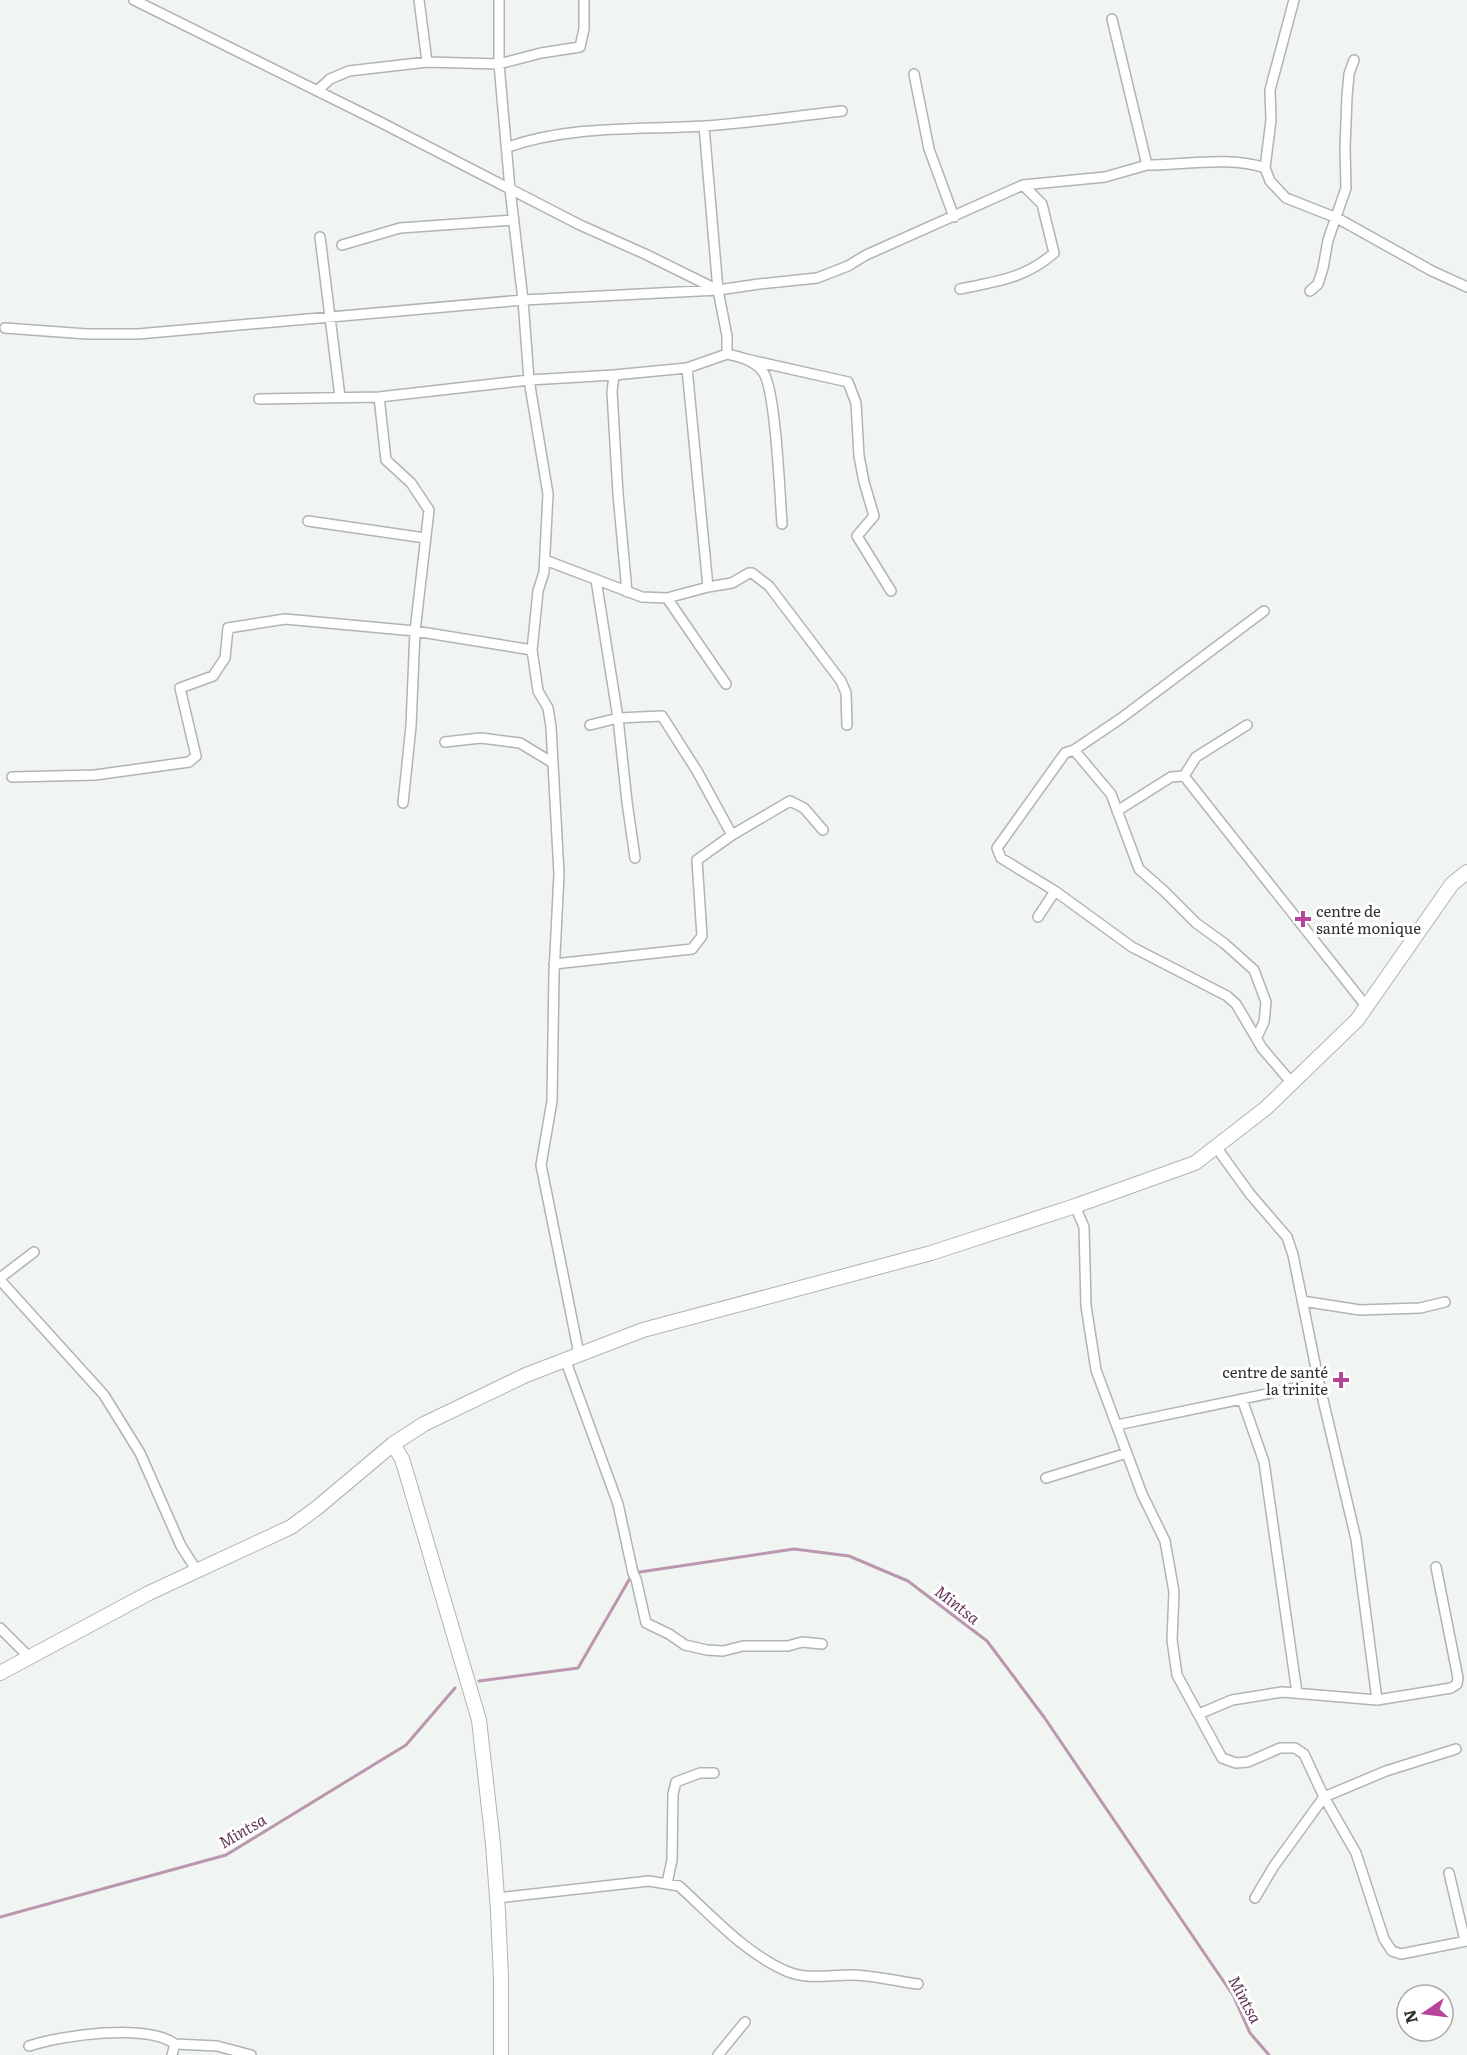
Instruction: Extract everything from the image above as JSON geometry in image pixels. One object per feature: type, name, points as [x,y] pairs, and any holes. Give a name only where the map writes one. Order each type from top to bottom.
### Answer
[{"type":"main road","points":[[0,1673],[149,1593],[291,1527],[318,1508],[393,1444],[435,1418],[525,1375],[643,1330],[931,1253],[1075,1206],[1195,1163],[1266,1108],[1357,1020],[1452,884],[1467,872]]},
{"type":"main road","points":[[393,1444],[402,1459],[479,1720],[497,1898],[501,1978],[501,2055]]},
{"type":"street","points":[[135,0],[580,225],[718,290]]},
{"type":"street","points":[[419,0],[427,62]]},
{"type":"street","points":[[499,0],[499,64],[510,189],[523,300],[529,380],[548,494],[545,560],[538,591],[532,650],[538,691],[548,708],[550,718],[559,874],[554,964],[552,1101],[541,1165],[579,1354]]},
{"type":"street","points":[[317,91],[330,79],[350,71],[427,62],[499,64],[542,53],[580,47],[584,29],[584,0]]},
{"type":"street","points":[[1294,0],[1270,90],[1271,120],[1265,168],[1270,181],[1286,198],[1337,218],[1432,271],[1467,287]]},
{"type":"street","points":[[1112,19],[1146,165]]},
{"type":"street","points":[[1310,291],[1318,284],[1328,240],[1346,188],[1347,96],[1349,74],[1354,60]]},
{"type":"street","points":[[914,74],[928,149],[954,217]]},
{"type":"street","points":[[508,147],[530,139],[612,128],[704,126],[842,111]]},
{"type":"street","points":[[704,126],[718,290],[727,336],[727,354]]},
{"type":"street","points":[[5,328],[87,334],[138,334],[329,319],[523,300],[718,290],[817,278],[848,266],[866,255],[1023,185],[1105,177],[1146,165],[1252,163],[1265,168]]},
{"type":"street","points":[[960,289],[1019,276],[1040,265],[1054,253],[1042,204],[1023,185]]},
{"type":"street","points":[[342,244],[400,228],[514,220]]},
{"type":"street","points":[[320,237],[339,397]]},
{"type":"street","points":[[259,399],[379,397],[529,380],[687,368],[727,354],[848,382],[856,403],[859,456],[874,516],[857,536],[891,591]]},
{"type":"street","points":[[746,359],[765,374],[770,395],[782,524]]},
{"type":"street","points":[[687,368],[708,587]]},
{"type":"street","points":[[614,375],[612,392],[617,483],[627,592]]},
{"type":"street","points":[[379,397],[386,460],[411,483],[429,510],[415,631],[411,726],[403,802]]},
{"type":"street","points":[[308,521],[426,538]]},
{"type":"street","points":[[545,560],[642,597],[667,598],[732,583],[752,573],[769,586],[841,681],[846,693],[847,725]]},
{"type":"street","points":[[596,580],[618,718],[635,858]]},
{"type":"street","points":[[667,598],[726,684]]},
{"type":"street","points":[[1264,611],[1120,719],[1074,750],[1065,753],[997,848],[1001,858],[1054,891],[1132,947],[1200,980],[1227,996],[1236,1004],[1262,1048],[1291,1082]]},
{"type":"street","points":[[12,777],[95,775],[189,762],[196,756],[180,688],[213,676],[225,658],[228,628],[285,620],[415,631],[532,650]]},
{"type":"street","points":[[590,725],[618,718],[662,716],[698,771],[732,835]]},
{"type":"street","points":[[1184,776],[1196,757],[1247,724]]},
{"type":"street","points":[[445,742],[481,738],[520,743],[553,763]]},
{"type":"street","points":[[1074,750],[1111,794],[1139,869],[1196,923],[1225,944],[1254,970],[1266,1002],[1264,1022],[1257,1037]]},
{"type":"street","points":[[1117,811],[1171,777],[1184,776]]},
{"type":"street","points":[[1184,776],[1366,1006]]},
{"type":"street","points":[[554,964],[692,949],[702,936],[697,860],[732,835],[789,801],[804,808],[823,830]]},
{"type":"street","points":[[1038,917],[1054,891]]},
{"type":"street","points":[[1216,1147],[1250,1194],[1287,1237],[1293,1255],[1319,1383],[1356,1539],[1377,1700]]},
{"type":"street","points":[[1075,1206],[1084,1227],[1086,1306],[1096,1370],[1142,1494],[1165,1541],[1174,1592],[1172,1640],[1177,1676],[1222,1758],[1236,1763],[1248,1762],[1280,1748],[1295,1748],[1304,1754],[1324,1797],[1356,1853],[1384,1939],[1392,1951],[1401,1954],[1466,1941],[1449,1873]]},
{"type":"street","points":[[34,1252],[0,1279],[104,1395],[140,1453],[182,1546],[197,1570]]},
{"type":"street","points":[[1302,1301],[1360,1310],[1420,1308],[1445,1302]]},
{"type":"street","points":[[565,1359],[618,1504],[646,1623],[685,1645],[723,1652],[743,1646],[788,1646],[802,1642],[822,1644]]},
{"type":"street","points":[[1117,1425],[1319,1383]]},
{"type":"street","points":[[1242,1399],[1264,1462],[1297,1693]]},
{"type":"street","points":[[1046,1478],[1127,1453]]},
{"type":"street","points":[[1199,1714],[1232,1700],[1282,1692],[1377,1700],[1451,1688],[1457,1684],[1458,1678],[1436,1567]]},
{"type":"street","points":[[0,1628],[30,1658]]},
{"type":"street","points":[[1255,1898],[1274,1866],[1324,1797],[1386,1771],[1456,1749]]},
{"type":"street","points":[[667,1883],[672,1860],[676,1782],[700,1773],[714,1773]]},
{"type":"street","points":[[497,1898],[649,1881],[667,1883],[679,1886],[736,1938],[787,1972],[811,1977],[852,1975],[918,1984]]},
{"type":"street","points":[[718,2055],[745,2022]]},
{"type":"street","points":[[29,2046],[43,2042],[123,2032],[154,2034],[175,2044],[217,2046],[251,2055]]},
{"type":"street","points":[[172,2055],[175,2044]]},
{"type":"waterway","name":"Mintsa","points":[[479,1681],[578,1668],[633,1573],[794,1549],[849,1556],[908,1581],[987,1641],[1044,1717],[1233,1995],[1250,2033],[1269,2055]]},
{"type":"waterway","name":"Mintsa","points":[[0,1917],[226,1855],[406,1745],[455,1688]]},
{"type":"place","name":"centre de santé monique","points":[[1303,919]]},
{"type":"place","name":"centre de santé la trinite","points":[[1341,1380]]}]
